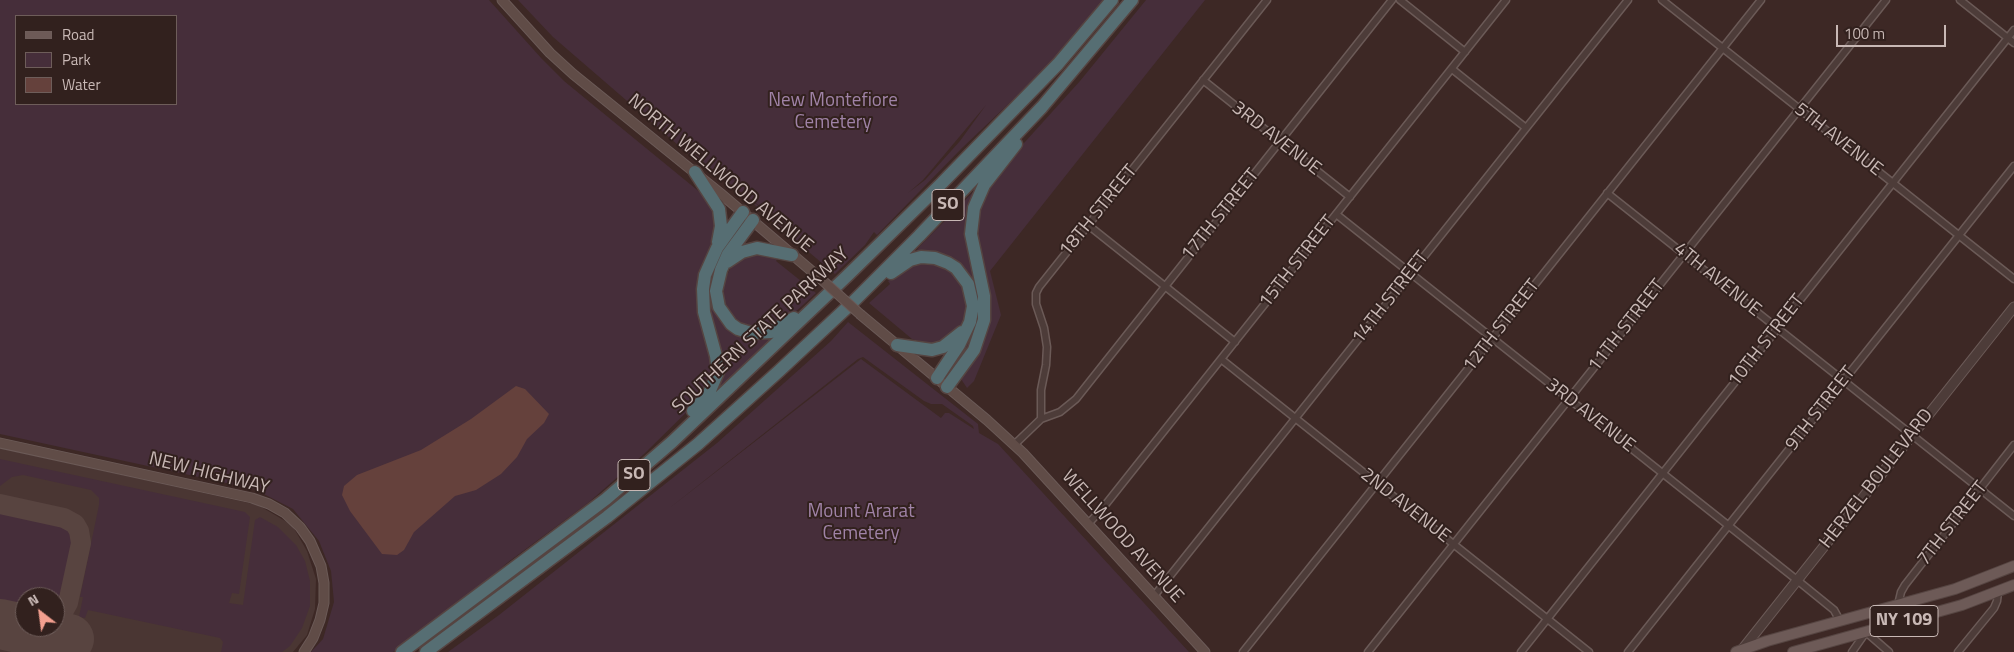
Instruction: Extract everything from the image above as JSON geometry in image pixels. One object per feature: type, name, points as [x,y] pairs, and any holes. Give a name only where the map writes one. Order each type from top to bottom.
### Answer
[{"type":"highway","name":"SOUTHERN STATE PARKWAY","points":[[402,652],[606,499],[672,442],[942,183],[1071,49],[1112,0]]},
{"type":"highway","name":"SO","points":[[426,652],[607,516],[698,444],[853,302],[1042,107],[1132,0]]},
{"type":"highway","points":[[942,383],[974,350],[984,320],[984,296],[971,234],[974,208],[989,178],[1042,107]]},
{"type":"highway","points":[[672,442],[695,409],[706,397],[717,377],[717,362],[706,320],[703,297],[707,268],[717,248],[721,226],[720,214],[715,202],[695,172]]},
{"type":"highway","points":[[717,248],[748,216]]},
{"type":"highway","points":[[748,216],[722,265],[716,291],[721,311],[734,326],[754,334],[767,334],[782,327],[847,276]]},
{"type":"highway","points":[[722,265],[738,254],[752,249],[765,249],[792,255]]},
{"type":"highway","points":[[853,302],[906,262],[921,258],[935,258],[956,268],[968,284],[973,306],[968,327],[942,383]]},
{"type":"highway","points":[[897,345],[926,350],[939,348],[951,342],[968,327]]},
{"type":"main road","name":"NORTH WELLWOOD AVENUE","points":[[502,0],[550,53],[573,74],[748,216],[1014,445]]},
{"type":"main road","name":"NEW HIGHWAY","points":[[0,443],[246,496],[269,504],[285,513],[300,527],[310,541],[321,566],[324,583],[324,604],[320,620],[313,638],[304,652]]},
{"type":"main road","name":"WELLWOOD AVENUE","points":[[1014,445],[1205,652]]},
{"type":"main road","name":"NY 109","points":[[1739,651],[1767,641],[1962,586],[2014,566]]},
{"type":"main road","name":"NY 109","points":[[1793,652],[1962,605],[2014,585]]},
{"type":"street","name":"18TH STREET","points":[[1041,419],[1041,390],[1046,365],[1047,346],[1044,328],[1036,304],[1036,293],[1042,282],[1266,0]]},
{"type":"street","name":"17TH STREET","points":[[1041,419],[1060,412],[1072,402],[1392,0]]},
{"type":"street","points":[[1400,0],[1465,52]]},
{"type":"street","name":"15TH STREET","points":[[1088,524],[1102,509],[1506,0]]},
{"type":"street","name":"14TH STREET","points":[[1154,596],[1628,0]]},
{"type":"street","name":"5TH AVENUE","points":[[1662,0],[2014,279]]},
{"type":"street","name":"12TH STREET","points":[[1243,652],[1761,0]]},
{"type":"street","name":"11TH STREET","points":[[1368,652],[1886,0]]},
{"type":"street","points":[[1960,0],[2014,43]]},
{"type":"street","name":"10TH STREET","points":[[1521,652],[2014,30]]},
{"type":"street","points":[[1452,69],[1526,128]]},
{"type":"street","name":"3RD AVENUE","points":[[1203,80],[1350,197]]},
{"type":"street","name":"9TH STREET","points":[[1628,652],[2014,166]]},
{"type":"street","name":"4TH AVENUE","points":[[1607,193],[2014,516]]},
{"type":"street","name":"3RD AVENUE","points":[[1336,214],[1797,580],[1834,610],[1840,621]]},
{"type":"street","points":[[1088,225],[1235,342]]},
{"type":"street","name":"HERZEL BOULEVARD","points":[[1739,651],[2014,307]]},
{"type":"street","name":"2ND AVENUE","points":[[1221,359],[1590,652]]},
{"type":"street","points":[[1014,445],[1041,419]]},
{"type":"street","name":"7TH STREET","points":[[1898,605],[1900,594],[1905,586],[2014,445]]},
{"type":"street","points":[[1958,652],[1994,606],[1998,592]]},
{"type":"street","points":[[1852,652],[1866,632],[1889,652]]},
{"type":"shaded area","points":[[0,448],[258,505],[292,525],[307,551],[316,579],[315,609],[307,635],[293,652],[0,652]]},
{"type":"green space","points":[[0,0],[489,0],[564,81],[707,198],[716,210],[718,228],[699,283],[714,362],[705,394],[644,454],[588,503],[507,563],[477,590],[393,652],[311,652],[323,639],[334,602],[331,571],[319,541],[293,509],[254,489],[0,434]]},
{"type":"green space","name":"New Montefiore Cemetery","points":[[518,0],[1104,0],[1038,76],[962,148],[877,235],[874,232],[865,245],[835,274],[767,217],[749,199],[775,217],[685,151],[553,37]],"holes":[[[986,105],[960,141],[925,180],[908,193],[923,180]]]},
{"type":"green space","points":[[1146,0],[1205,0],[990,271],[1001,315],[974,381],[967,388],[961,379],[990,306],[988,283],[976,234],[981,200],[1006,163],[1080,81]]},
{"type":"green space","points":[[978,187],[973,205],[982,293],[974,345],[953,371],[951,367],[978,310],[977,294],[963,269],[912,257],[919,247]]},
{"type":"green space","points":[[738,228],[741,229],[722,258],[723,319],[773,337],[719,391],[717,389],[708,285],[719,254]]},
{"type":"green space","points":[[762,252],[778,258],[776,261],[816,293],[780,326],[744,328],[729,314],[723,297],[725,279],[733,263],[747,254]]},
{"type":"green space","points":[[918,262],[937,262],[961,279],[968,310],[962,327],[937,347],[912,339],[869,303],[890,284],[888,281],[905,268]]},
{"type":"green space","name":"Mount Ararat Cemetery","points":[[848,322],[978,424],[979,433],[998,444],[1189,652],[448,652],[499,615],[717,443],[831,341]],"holes":[[[863,357],[924,401],[931,404],[942,404],[973,426],[974,429],[949,413],[945,413],[941,418],[861,359],[667,510],[858,359]]]},
{"type":"green space","points":[[0,459],[245,512],[250,517],[239,594],[232,593],[229,603],[243,605],[255,520],[260,517],[278,527],[296,545],[305,561],[310,581],[310,606],[302,628],[290,646],[282,652],[221,652],[223,642],[220,638],[88,610],[85,618],[79,617],[83,597],[80,597],[99,498],[91,490],[23,475],[12,477],[0,486]]},
{"type":"green space","points":[[0,511],[65,525],[73,538],[63,587],[15,587],[15,603],[0,599]]},
{"type":"water","points":[[516,386],[525,389],[549,414],[544,423],[527,439],[517,457],[501,474],[476,490],[455,496],[414,532],[404,550],[397,555],[382,554],[350,511],[342,495],[344,486],[357,475],[421,450],[471,419]]},
{"type":"taxiway","points":[[0,504],[64,518],[75,524],[79,531],[81,543],[68,603],[65,608]]},
{"type":"taxiway","points":[[41,637],[47,652]]},
{"type":"runway","points":[[0,624],[69,639]]}]
